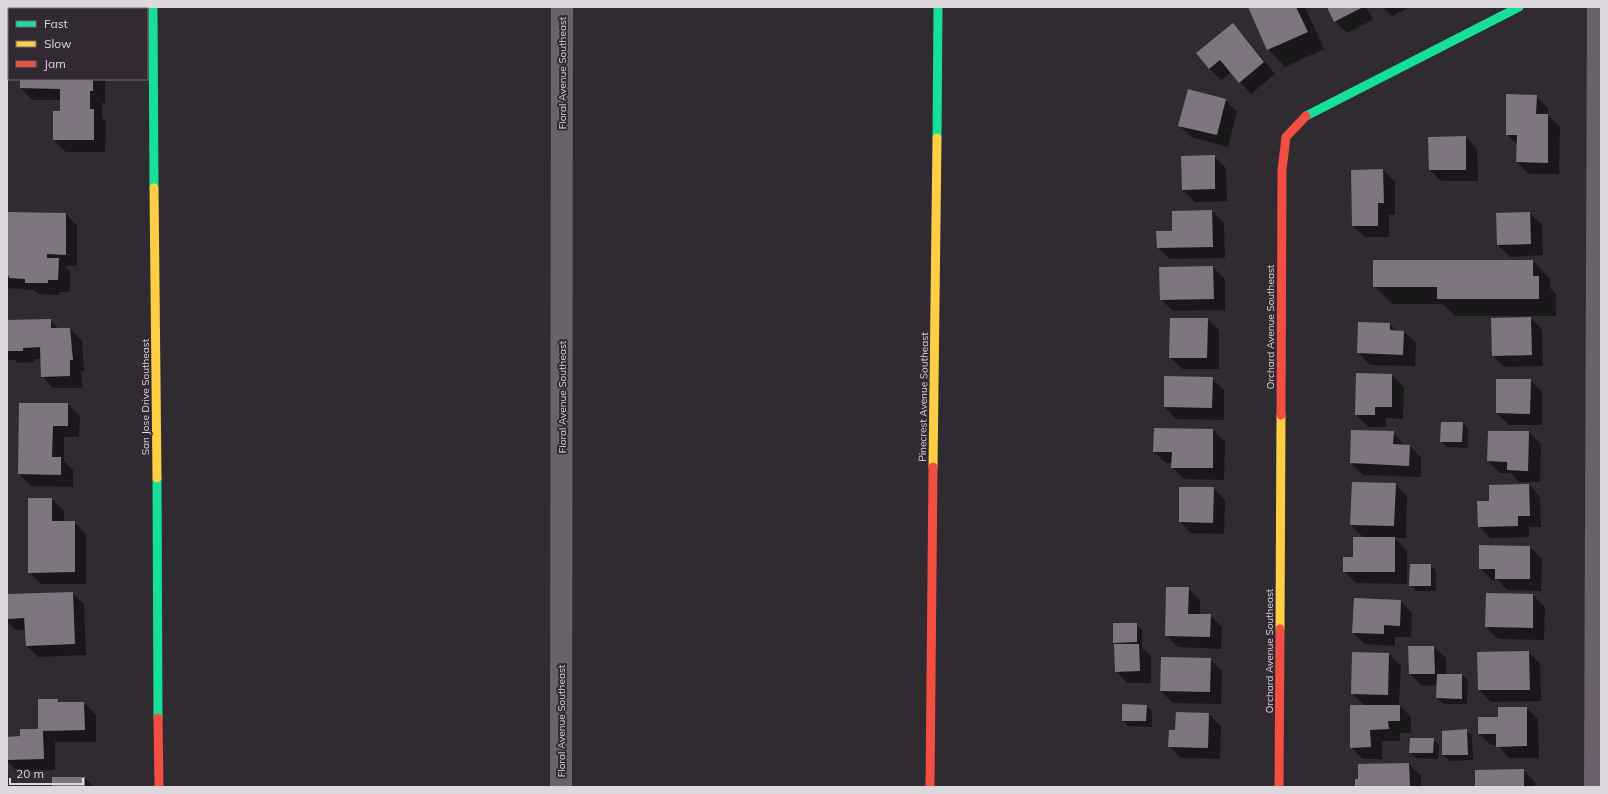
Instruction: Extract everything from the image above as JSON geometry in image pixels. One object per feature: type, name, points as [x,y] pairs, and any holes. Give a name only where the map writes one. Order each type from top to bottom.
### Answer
[{"type":"street","name":"San Jose Drive Southeast","points":[[153,7],[159,787]]},
{"type":"street","name":"Floral Avenue Southeast","points":[[561,787],[562,7]]},
{"type":"street","name":"Pinecrest Avenue Southeast","points":[[930,787],[938,7]]},
{"type":"street","name":"Orchard Avenue Southeast","points":[[1279,787],[1282,170],[1286,137],[1305,117],[1519,7]]},
{"type":"street","points":[[1596,787],[1598,7]]},
{"type":"building","points":[[1248,7],[1296,7],[1308,32],[1267,50]]},
{"type":"building","points":[[1327,7],[1363,7],[1334,22]]},
{"type":"building","points":[[1233,23],[1264,62],[1239,83],[1220,60],[1209,69],[1196,53]]},
{"type":"building","points":[[20,80],[93,80],[93,91],[90,91],[90,109],[94,109],[94,140],[53,140],[53,111],[60,111],[60,89],[20,88]]},
{"type":"building","points":[[1188,89],[1226,99],[1217,135],[1178,126]]},
{"type":"building","points":[[1506,94],[1537,95],[1536,114],[1548,114],[1548,163],[1516,162],[1517,135],[1506,135]]},
{"type":"building","points":[[1466,136],[1466,170],[1429,170],[1428,137]]},
{"type":"building","points":[[1215,155],[1215,189],[1182,190],[1181,156]]},
{"type":"building","points":[[1383,169],[1384,203],[1378,203],[1378,226],[1352,226],[1351,170]]},
{"type":"building","points":[[1212,210],[1213,247],[1157,248],[1156,231],[1172,231],[1172,211]]},
{"type":"building","points":[[7,212],[66,213],[66,255],[47,254],[47,258],[59,258],[58,280],[48,280],[48,283],[25,283],[25,279],[9,278],[9,276],[7,276]]},
{"type":"building","points":[[1530,212],[1531,244],[1497,245],[1496,213]]},
{"type":"building","points":[[1373,260],[1533,260],[1533,276],[1539,276],[1539,299],[1437,299],[1437,287],[1373,287]]},
{"type":"building","points":[[1213,266],[1214,299],[1160,300],[1159,267]]},
{"type":"building","points":[[1531,317],[1532,355],[1492,356],[1491,318]]},
{"type":"building","points":[[1170,318],[1208,318],[1207,358],[1169,358]]},
{"type":"building","points":[[51,319],[51,328],[70,328],[73,360],[70,360],[70,376],[41,377],[40,347],[23,348],[23,351],[7,351],[7,320]]},
{"type":"building","points":[[1358,322],[1390,323],[1390,330],[1404,331],[1403,355],[1357,353]]},
{"type":"building","points":[[1356,373],[1392,374],[1392,407],[1375,407],[1375,415],[1355,415]]},
{"type":"building","points":[[1164,376],[1213,377],[1212,408],[1164,407]]},
{"type":"building","points":[[1496,379],[1531,379],[1530,414],[1496,413]]},
{"type":"building","points":[[19,403],[68,403],[68,426],[53,426],[52,457],[61,457],[61,475],[18,474]]},
{"type":"building","points":[[1441,422],[1463,422],[1462,442],[1440,442]]},
{"type":"building","points":[[1154,428],[1213,429],[1213,468],[1171,468],[1172,452],[1153,452]]},
{"type":"building","points":[[1351,430],[1394,431],[1393,444],[1410,445],[1409,466],[1350,463]]},
{"type":"building","points":[[1488,431],[1529,431],[1528,471],[1507,470],[1507,462],[1487,461]]},
{"type":"building","points":[[1352,482],[1396,483],[1394,526],[1350,525]]},
{"type":"building","points":[[1529,484],[1530,516],[1518,516],[1518,526],[1478,527],[1477,501],[1489,501],[1489,485]]},
{"type":"building","points":[[1179,487],[1214,487],[1213,523],[1179,522]]},
{"type":"building","points":[[28,498],[52,498],[52,521],[75,521],[75,572],[28,573]]},
{"type":"building","points":[[1353,537],[1395,537],[1395,572],[1343,572],[1343,557],[1353,557]]},
{"type":"building","points":[[1479,545],[1530,546],[1530,579],[1495,579],[1495,569],[1479,569]]},
{"type":"building","points":[[1410,564],[1431,564],[1431,586],[1409,586]]},
{"type":"building","points":[[1166,587],[1189,587],[1188,614],[1211,614],[1210,637],[1165,636]]},
{"type":"building","points":[[73,592],[75,644],[26,646],[24,618],[7,619],[7,594]]},
{"type":"building","points":[[1486,593],[1533,594],[1533,628],[1485,627]]},
{"type":"building","points":[[1354,598],[1401,600],[1400,626],[1384,625],[1384,634],[1352,633]]},
{"type":"building","points":[[1113,623],[1137,623],[1137,642],[1113,643]]},
{"type":"building","points":[[1114,644],[1139,644],[1140,671],[1115,672]]},
{"type":"building","points":[[1408,646],[1434,646],[1435,674],[1409,674]]},
{"type":"building","points":[[1529,651],[1530,690],[1478,690],[1477,652]]},
{"type":"building","points":[[1352,652],[1389,653],[1388,695],[1351,694]]},
{"type":"building","points":[[1161,657],[1211,658],[1210,692],[1160,691]]},
{"type":"building","points":[[1437,674],[1462,674],[1462,699],[1436,698]]},
{"type":"building","points":[[38,699],[58,699],[58,702],[84,702],[85,730],[43,731],[44,759],[7,760],[7,737],[20,736],[20,729],[38,729]]},
{"type":"building","points":[[1122,704],[1147,705],[1146,721],[1122,721]]},
{"type":"building","points":[[1350,705],[1400,705],[1400,721],[1388,721],[1389,729],[1370,730],[1371,747],[1350,748]]},
{"type":"building","points":[[1498,707],[1527,707],[1527,746],[1496,747],[1496,734],[1478,734],[1478,717],[1498,717]]},
{"type":"building","points":[[1176,712],[1209,713],[1208,748],[1168,747],[1169,730],[1175,730]]},
{"type":"building","points":[[1467,729],[1468,755],[1442,755],[1442,731]]},
{"type":"building","points":[[1410,738],[1434,738],[1433,753],[1409,753]]},
{"type":"building","points":[[1409,763],[1410,787],[1355,787],[1355,779],[1358,779],[1358,764]]},
{"type":"building","points":[[1524,769],[1524,787],[1475,787],[1475,770]]},
{"type":"building","points":[[52,777],[85,777],[85,787],[52,787]]},
{"type":"traffic: fast","points":[[153,7],[154,188]]},
{"type":"traffic: fast","points":[[937,138],[938,7]]},
{"type":"traffic: fast","points":[[1306,116],[1519,7]]},
{"type":"traffic: fast","points":[[157,478],[158,718]]},
{"type":"traffic: slow","points":[[933,467],[937,138]]},
{"type":"traffic: slow","points":[[154,188],[157,478]]},
{"type":"traffic: slow","points":[[1280,629],[1281,415]]},
{"type":"traffic: jam","points":[[1281,415],[1282,170],[1286,137],[1306,116]]},
{"type":"traffic: jam","points":[[930,787],[933,467]]},
{"type":"traffic: jam","points":[[1279,787],[1280,629]]},
{"type":"traffic: jam","points":[[158,718],[159,787]]}]
